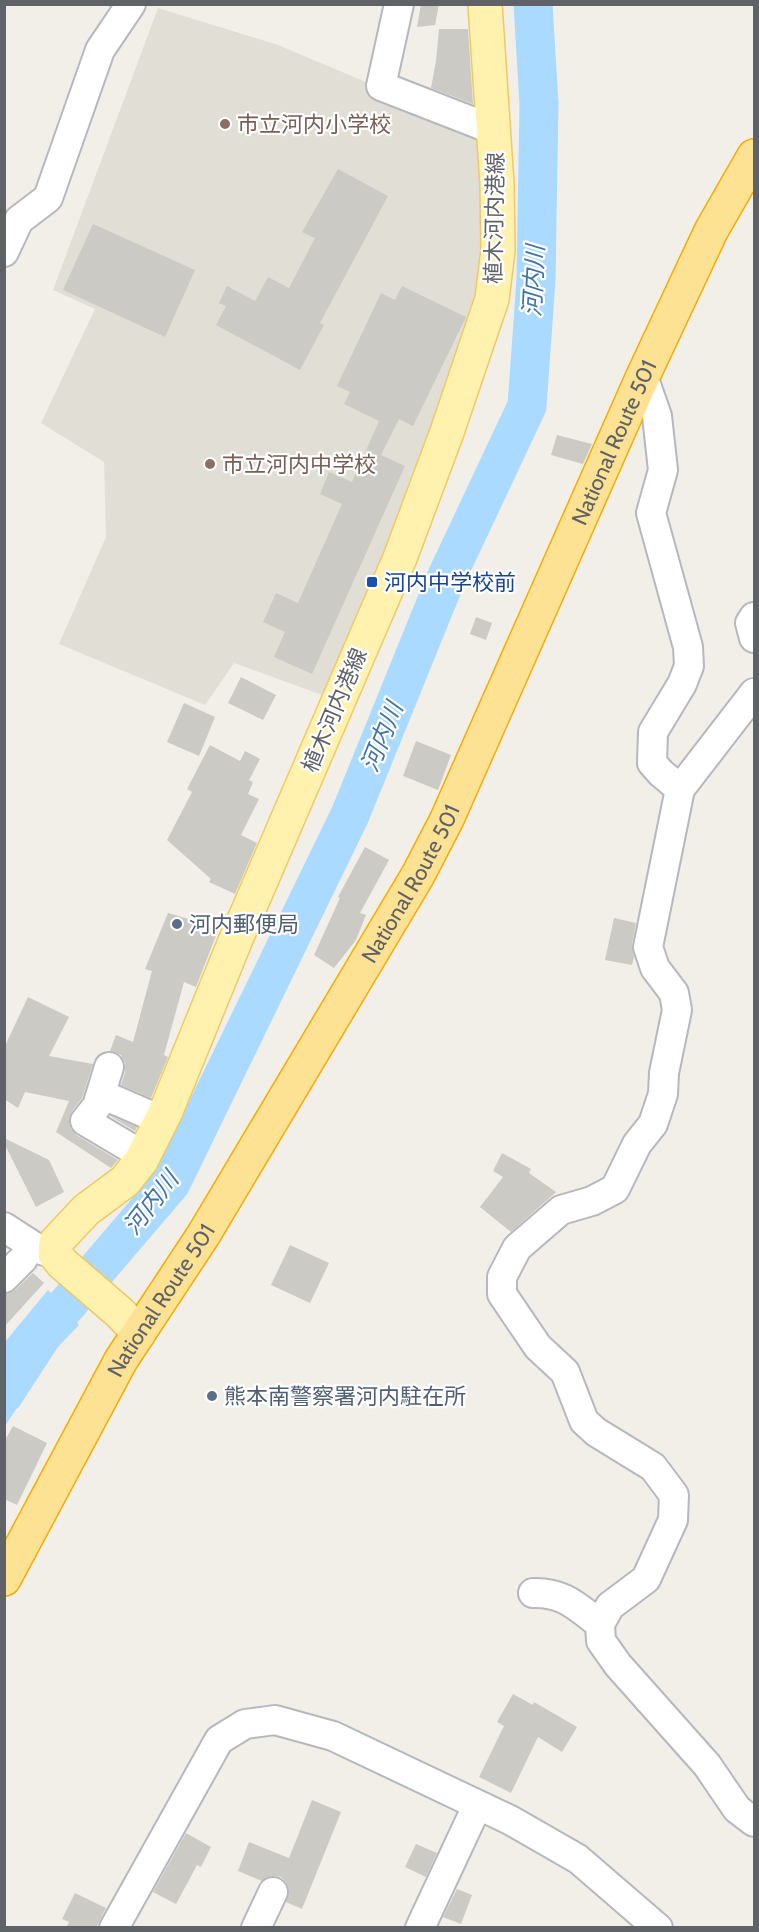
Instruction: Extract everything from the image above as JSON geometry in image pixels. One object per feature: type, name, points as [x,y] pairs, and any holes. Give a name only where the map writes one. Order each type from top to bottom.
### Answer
[{"type":"highway","name":"National Route 501","points":[[4,1579],[121,1360],[129,1323],[204,1234],[418,875],[447,819],[484,737],[643,376],[711,231],[754,156]]},
{"type":"main road","name":"植木河内港線","points":[[59,1259],[56,1242],[86,1210],[125,1181],[144,1155],[161,1120],[236,939],[400,558],[447,432],[492,300],[498,250],[497,184],[485,4]]},
{"type":"main road","points":[[59,1259],[129,1323]]},
{"type":"street","points":[[103,4],[111,35]]},
{"type":"street","points":[[4,252],[19,220],[48,198],[100,50],[131,4]]},
{"type":"street","points":[[399,4],[381,86],[494,130]]},
{"type":"street","points":[[643,376],[657,416],[663,470],[651,513],[688,648],[689,666],[682,684],[653,732],[652,763],[680,789]]},
{"type":"street","points":[[754,617],[750,623],[754,638]]},
{"type":"street","points":[[754,693],[680,789],[648,947],[655,968],[674,993],[677,1010],[664,1073],[663,1094],[653,1124],[637,1144],[615,1189],[592,1201],[561,1210],[517,1248],[502,1277],[502,1294],[538,1347],[565,1372],[584,1420],[596,1432],[653,1467],[674,1495],[673,1520],[646,1579],[610,1606],[600,1624],[601,1641],[618,1665],[707,1765],[737,1809],[754,1822]]},
{"type":"street","points":[[144,1155],[85,1121],[97,1106],[105,1081],[143,1111],[161,1120]]},
{"type":"street","points":[[4,1227],[38,1249],[59,1259]]},
{"type":"street","points":[[532,1593],[548,1593],[567,1599],[600,1624]]},
{"type":"street","points":[[114,1928],[219,1740],[245,1724],[275,1720],[333,1736],[510,1820],[578,1859],[658,1928]]},
{"type":"street","points":[[420,1928],[477,1806]]},
{"type":"street","points":[[256,1928],[273,1892]]},
{"type":"shaded area","points":[[158,8],[278,45],[487,133],[485,270],[418,468],[325,696],[234,663],[205,705],[59,644],[106,537],[104,462],[41,423],[95,309],[53,290]]},
{"type":"water","points":[[48,1290],[79,1325],[55,1350],[5,1426],[5,1342]]},
{"type":"building","points":[[421,4],[439,4],[435,25],[417,27]]},
{"type":"building","points":[[439,29],[468,29],[473,104],[431,88]]},
{"type":"building","points":[[338,169],[388,196],[320,323],[324,325],[300,370],[216,325],[226,306],[219,303],[227,286],[255,301],[268,277],[289,288],[315,238],[302,232]]},
{"type":"building","points":[[93,224],[195,270],[165,337],[63,290]]},
{"type":"building","points":[[402,286],[466,317],[413,426],[399,419],[381,455],[405,466],[312,674],[274,657],[285,632],[263,622],[276,593],[298,603],[342,504],[320,494],[329,472],[352,482],[379,421],[344,404],[350,392],[337,386],[381,293],[395,300]]},
{"type":"building","points":[[557,435],[592,444],[583,464],[551,455]]},
{"type":"building","points":[[476,617],[492,623],[486,640],[470,634]]},
{"type":"building","points":[[241,677],[276,695],[263,720],[228,703]]},
{"type":"building","points":[[184,703],[215,717],[199,756],[167,742]]},
{"type":"building","points":[[416,741],[451,755],[438,790],[403,776]]},
{"type":"building","points":[[210,745],[240,761],[245,751],[260,759],[249,780],[253,782],[248,794],[259,799],[241,835],[257,843],[235,894],[209,882],[211,879],[167,840],[192,792],[187,789]]},
{"type":"building","points":[[365,847],[389,860],[360,913],[366,915],[356,940],[334,968],[314,955],[340,898],[338,897]]},
{"type":"building","points":[[168,913],[219,928],[196,987],[184,982],[164,1055],[168,1057],[151,1098],[121,1085],[125,1063],[121,1055],[110,1051],[116,1035],[133,1042],[152,971],[145,969]]},
{"type":"building","points":[[614,918],[636,923],[632,944],[634,957],[632,965],[605,960]]},
{"type":"building","points":[[28,997],[69,1017],[49,1056],[93,1064],[82,1098],[72,1111],[69,1120],[70,1128],[76,1135],[118,1160],[111,1168],[56,1132],[69,1101],[25,1092],[18,1108],[4,1099],[4,1048]]},
{"type":"building","points":[[110,1116],[137,1127],[135,1131]]},
{"type":"building","points":[[4,1138],[49,1160],[64,1192],[36,1207],[4,1143]]},
{"type":"building","points":[[502,1153],[531,1169],[529,1173],[556,1192],[511,1232],[480,1207],[503,1177],[493,1171]]},
{"type":"building","points":[[290,1245],[329,1263],[310,1303],[271,1285]]},
{"type":"building","points":[[33,1273],[44,1283],[4,1327],[4,1294],[15,1290]]},
{"type":"building","points":[[13,1426],[47,1443],[17,1505],[4,1499],[4,1442]]},
{"type":"building","points":[[513,1694],[533,1705],[534,1702],[577,1727],[562,1752],[538,1737],[511,1793],[479,1777],[504,1726],[497,1722]]},
{"type":"building","points":[[312,1800],[341,1812],[302,1909],[286,1902],[289,1890],[281,1877],[271,1876],[262,1881],[238,1871],[249,1842],[289,1858]]},
{"type":"building","points":[[186,1833],[211,1847],[201,1867],[197,1865],[176,1904],[153,1892]]},
{"type":"building","points":[[416,1844],[437,1853],[426,1877],[405,1867]]},
{"type":"building","points":[[457,1889],[472,1895],[461,1924],[443,1917]]},
{"type":"building","points":[[75,1893],[106,1908],[96,1928],[66,1928],[69,1922],[62,1919]]},
{"type":"waterway","name":"河内川","points":[[4,1394],[47,1328],[171,1183],[350,815],[447,576],[527,406],[536,280],[539,104],[533,4]]},
{"type":"place","name":"市立河内小学校","points":[[225,124]]},
{"type":"place","name":"市立河内中学校","points":[[210,464]]},
{"type":"place","name":"河内中学校前","points":[[372,582]]},
{"type":"place","name":"河内郵便局","points":[[177,924]]},
{"type":"place","name":"熊本南警察署河内駐在所","points":[[212,1396]]}]
